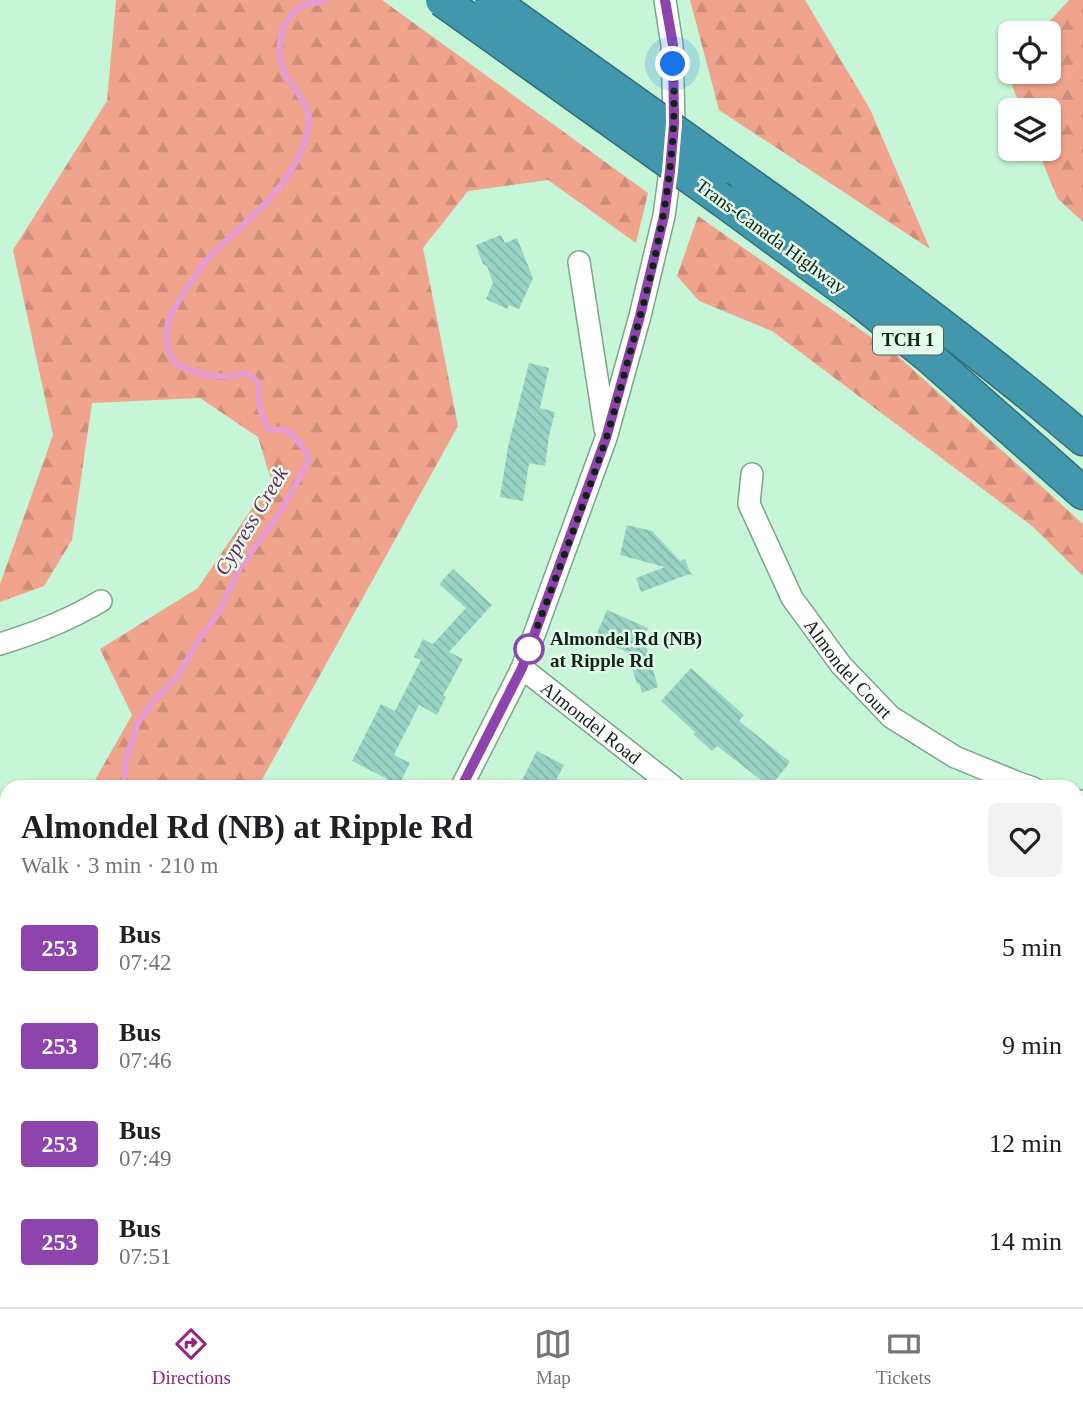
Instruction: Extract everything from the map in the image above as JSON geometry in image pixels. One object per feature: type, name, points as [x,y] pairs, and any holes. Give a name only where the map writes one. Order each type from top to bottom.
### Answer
[{"type":"highway","name":"Trans-Canada Highway","points":[[442,0],[793,250],[899,332],[1083,493]]},
{"type":"highway","name":"Trans-Canada Highway","points":[[491,0],[880,278],[1083,439]]},
{"type":"street","name":"Almondel Road","points":[[665,0],[673,45],[674,124],[664,216],[606,438],[522,668],[665,780]]},
{"type":"street","points":[[579,262],[606,438]]},
{"type":"street","name":"Almondel Court","points":[[752,474],[749,504],[792,598],[841,665],[891,717],[955,757],[1010,780]]},
{"type":"street","points":[[0,644],[73,618],[101,601]]},
{"type":"street","points":[[465,780],[522,668]]},
{"type":"green space","points":[[116,0],[382,0],[648,193],[636,243],[548,180],[468,191],[423,248],[458,426],[262,780],[95,780],[132,715],[100,649],[198,588],[271,480],[258,437],[200,398],[92,403],[72,540],[44,586],[0,602],[0,584],[53,435],[13,250],[107,101]]},
{"type":"green space","points":[[690,0],[805,0],[870,109],[930,249],[719,110]]},
{"type":"green space","points":[[1069,0],[1083,0],[1083,222],[1058,199],[1042,161],[1061,161],[1061,98],[1017,98],[1011,84],[1061,84],[1061,21],[1050,21]]},
{"type":"green space","points":[[698,216],[898,356],[1083,524],[1083,576],[1032,526],[772,331],[699,301],[677,276]]},
{"type":"building","points":[[501,235],[505,243],[517,238],[533,278],[519,309],[509,305],[507,309],[486,299],[493,283],[476,245]]},
{"type":"building","points":[[529,363],[549,368],[540,408],[555,412],[545,466],[529,463],[523,501],[500,497],[508,447]]},
{"type":"building","points":[[627,525],[652,531],[680,561],[685,559],[693,575],[689,574],[641,592],[636,578],[665,567],[620,555]]},
{"type":"building","points":[[453,569],[492,605],[449,652],[463,659],[443,696],[446,697],[437,715],[419,705],[394,755],[410,763],[402,780],[389,780],[352,761],[381,704],[395,711],[421,660],[414,657],[423,639],[433,644],[466,608],[439,584]]},
{"type":"building","points":[[607,610],[648,628],[644,639],[658,687],[642,693],[627,652],[595,638]]},
{"type":"building","points":[[691,668],[744,715],[739,721],[790,762],[776,780],[761,780],[717,746],[712,751],[661,701]]},
{"type":"building","points":[[537,751],[564,765],[556,780],[522,780]]},
{"type":"waterway","name":"Cypress Creek","points":[[124,780],[125,763],[138,722],[177,677],[219,612],[241,566],[277,517],[308,461],[308,455],[291,434],[282,429],[268,429],[259,401],[258,383],[251,376],[245,373],[210,375],[176,364],[168,350],[167,337],[170,317],[200,269],[283,183],[299,157],[307,134],[307,110],[283,69],[281,35],[293,12],[300,7],[326,0]]},
{"type":"bus line","name":"253","points":[[465,780],[522,668],[606,438],[640,316],[664,216],[674,124],[673,45],[665,0]]},
{"type":"place","name":"Almondel Rd (NB) at Ripple Rd","points":[[529,649]]},
{"type":"route","points":[[529,649],[606,438],[640,316],[664,216],[670,171],[674,124],[673,64]]}]
